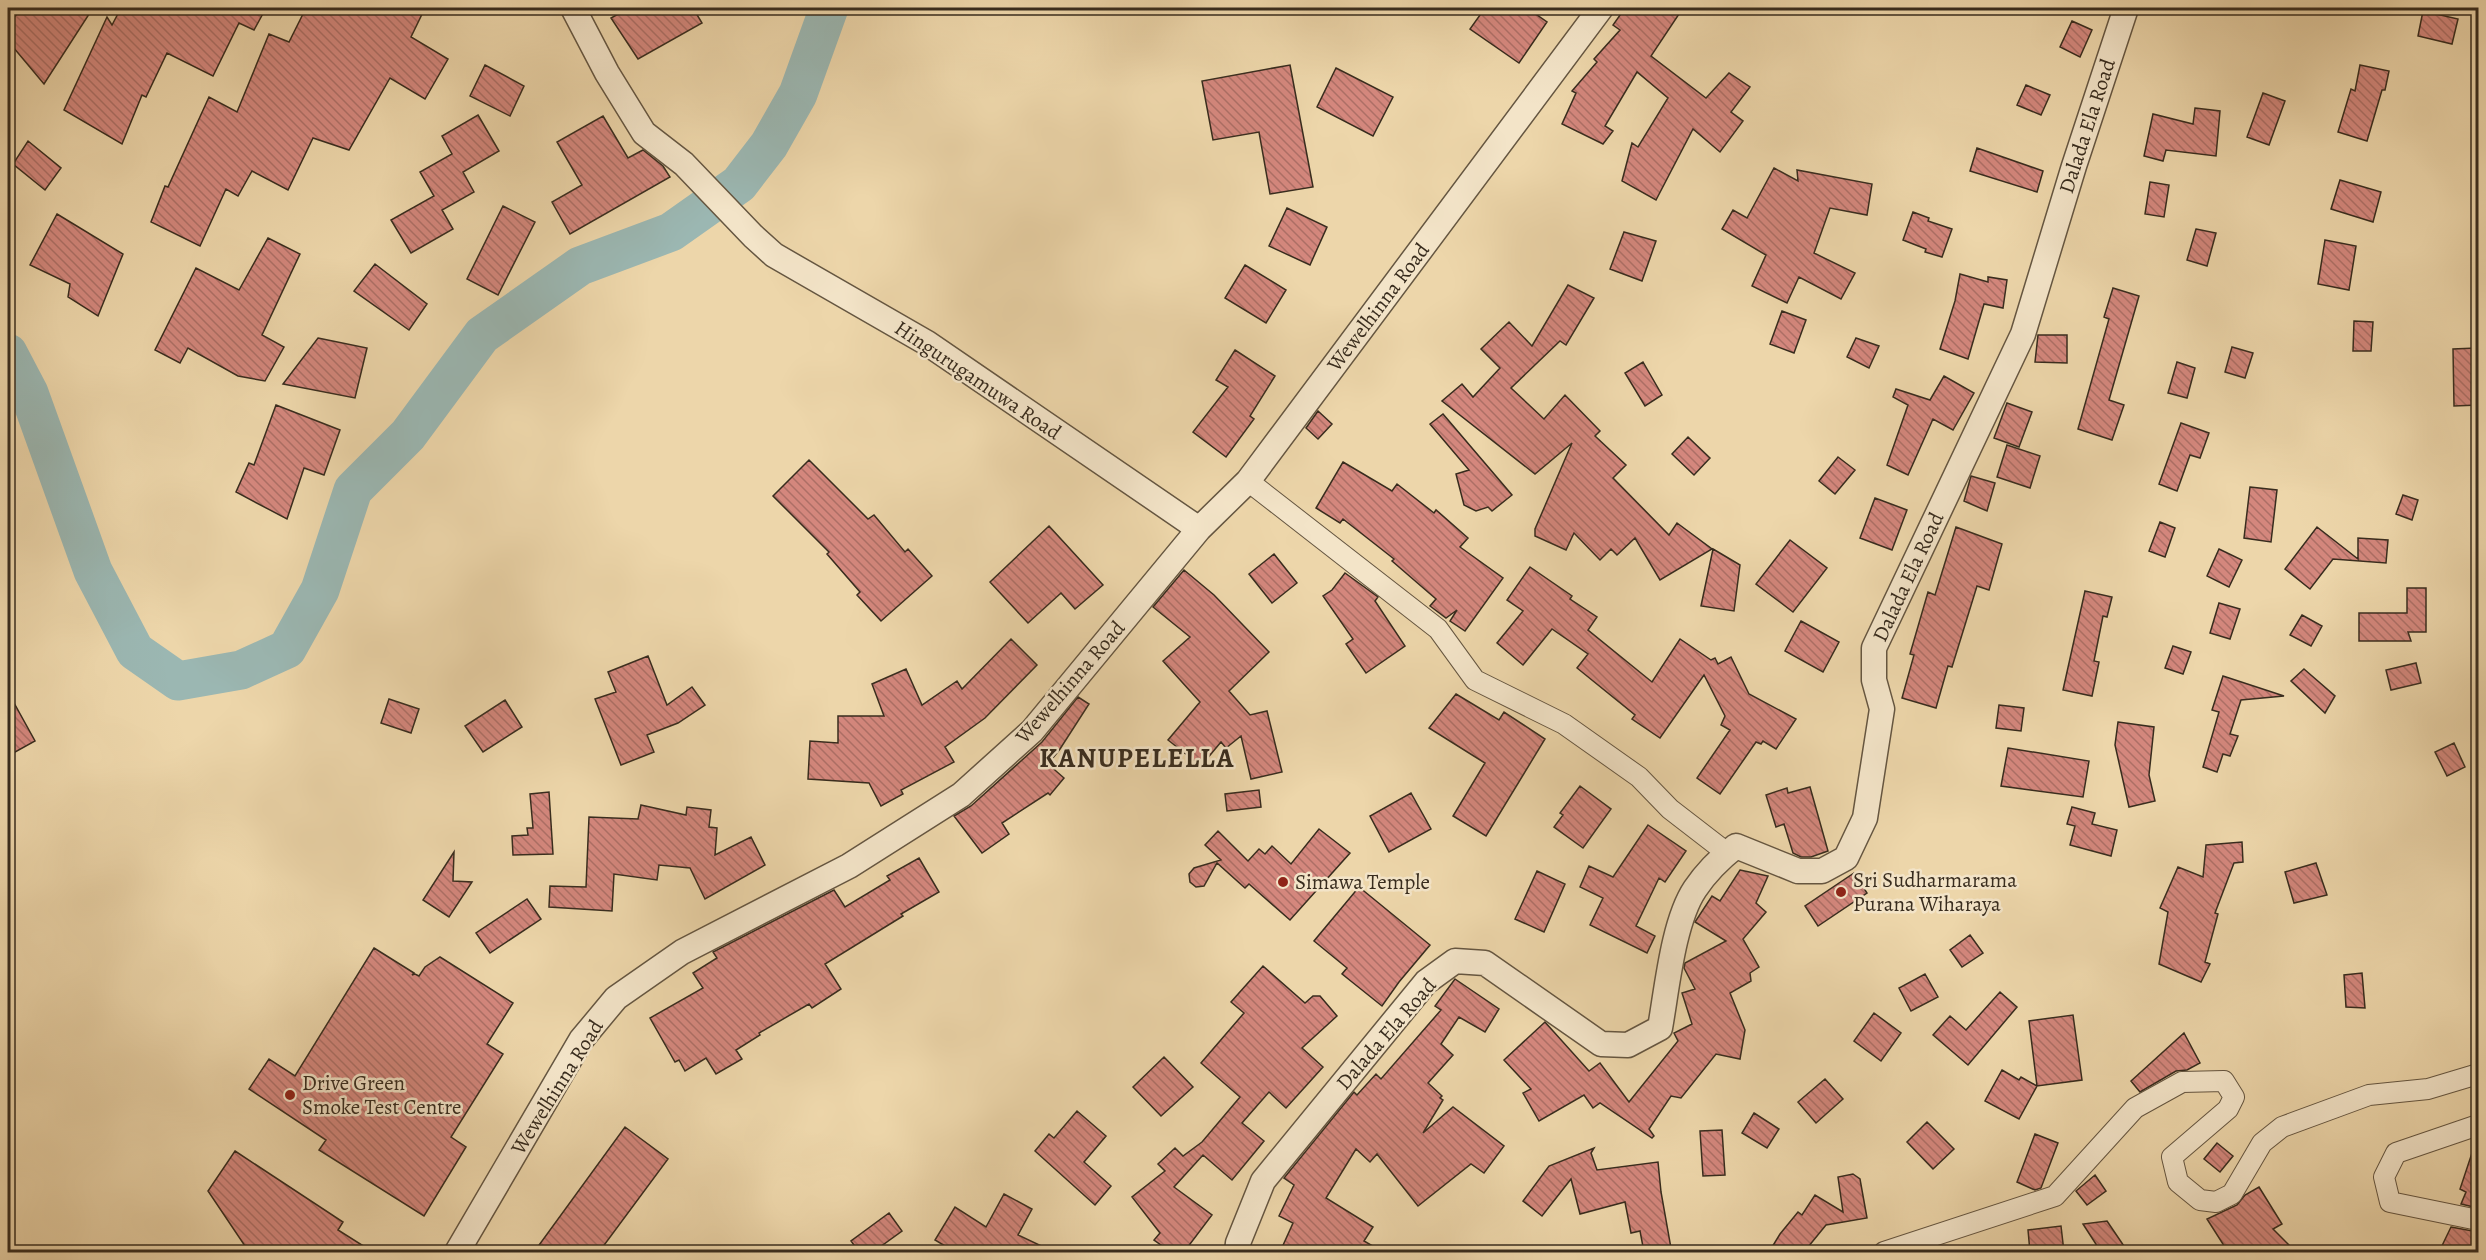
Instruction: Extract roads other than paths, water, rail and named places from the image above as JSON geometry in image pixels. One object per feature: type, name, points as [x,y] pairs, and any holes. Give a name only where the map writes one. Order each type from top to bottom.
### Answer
[{"type":"street","name":"Hingurugamuwa Road","points":[[573,8],[607,73],[644,134],[684,164],[774,255],[927,343],[1199,529]]},
{"type":"street","name":"Wewelhinna Road","points":[[457,1252],[581,1040],[616,998],[682,951],[849,866],[961,795],[1032,731],[1199,529],[1248,481],[1601,8]]},
{"type":"street","name":"Dalada Ela Road","points":[[1237,1252],[1238,1243],[1263,1181],[1426,982],[1455,961],[1485,963],[1601,1044],[1628,1045],[1660,1028],[1680,924],[1694,890],[1727,853],[1736,846],[1798,870],[1822,871],[1846,858],[1865,818],[1882,709],[1874,680],[1874,648],[2023,334],[2074,166],[2126,8]]},
{"type":"street","points":[[1248,481],[1438,629],[1475,680],[1564,724],[1639,777],[1670,809],[1727,853]]},
{"type":"street","points":[[1884,1252],[2055,1196],[2135,1108],[2182,1082],[2223,1081],[2234,1096],[2228,1110],[2172,1157],[2178,1182],[2199,1200],[2217,1202],[2232,1194],[2262,1143],[2282,1127],[2369,1095],[2428,1089],[2478,1074]]},
{"type":"street","points":[[2478,1125],[2396,1154],[2384,1178],[2390,1202],[2478,1220]]},
{"type":"waterway","points":[[8,353],[29,393],[93,571],[135,651],[178,681],[241,670],[287,649],[320,590],[353,490],[408,435],[482,335],[580,266],[671,232],[739,184],[769,145],[798,94],[829,8]]},
{"type":"place","name":"Simawa Temple","points":[[1283,882]]},
{"type":"place","name":"Sri Sudharmarama Purana Wiharaya","points":[[1841,892]]},
{"type":"place","name":"Drive Green Smoke Test Centre","points":[[290,1095]]},
{"type":"district","name":"KANUPELELLA","points":[[1137,758]]}]
